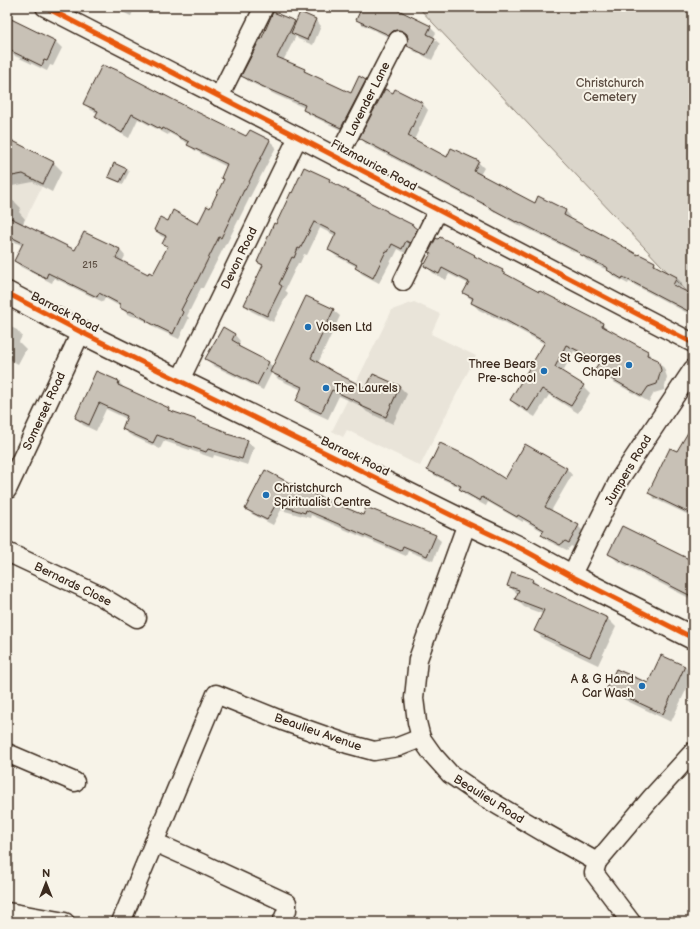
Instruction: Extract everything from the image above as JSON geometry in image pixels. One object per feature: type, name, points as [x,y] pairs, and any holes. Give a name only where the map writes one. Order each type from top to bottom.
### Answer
[{"type":"main road","name":"Barrack Road","points":[[7,293],[81,332],[522,549],[571,576],[693,638]]},
{"type":"street","name":"Fitzmaurice Road","points":[[45,7],[338,157],[693,343]]},
{"type":"street","points":[[219,97],[264,7]]},
{"type":"street","name":"Lavender Lane","points":[[338,157],[398,40]]},
{"type":"street","name":"Devon Road","points":[[180,380],[298,137]]},
{"type":"street","points":[[403,281],[438,210]]},
{"type":"street","name":"Somerset Road","points":[[7,490],[81,332]]},
{"type":"street","name":"Jumpers Road","points":[[571,576],[619,480],[693,369]]},
{"type":"street","name":"Beaulieu Road","points":[[468,523],[418,659],[414,698],[421,738],[433,755],[450,774],[482,796],[597,862]]},
{"type":"street","name":"Bernards Close","points":[[7,552],[99,595],[137,618]]},
{"type":"street","name":"Beaulieu Avenue","points":[[154,842],[216,694],[283,721],[348,744],[374,751],[398,747],[421,738]]},
{"type":"street","points":[[631,922],[594,873],[597,862],[652,797],[693,752]]},
{"type":"street","points":[[7,753],[75,782]]},
{"type":"street","points":[[121,922],[154,842],[287,903],[287,910],[282,922]]},
{"type":"street","points":[[8,912],[65,922]]},
{"type":"shaded area","points":[[7,139],[54,162],[7,256]]},
{"type":"shaded area","points":[[414,302],[440,314],[431,334],[476,356],[420,466],[347,430],[343,437],[332,431],[392,310]]},
{"type":"green space","name":"Christchurch Cemetery","points":[[418,7],[693,7],[693,299]]},
{"type":"building","points":[[362,7],[392,7],[431,26],[427,34],[435,38],[426,55],[407,46],[407,34],[403,31],[393,31],[389,35],[356,20]]},
{"type":"building","points":[[273,12],[295,21],[277,57],[305,69],[304,71],[351,93],[359,76],[366,80],[341,128],[303,110],[305,105],[241,76],[260,39],[261,40]]},
{"type":"building","points":[[300,12],[316,19],[307,40],[291,33]]},
{"type":"building","points":[[7,17],[56,41],[47,61],[44,60],[42,66],[7,49]]},
{"type":"building","points":[[102,65],[126,74],[193,110],[246,136],[250,130],[270,140],[221,238],[219,237],[181,310],[183,312],[173,334],[146,321],[147,320],[130,311],[128,312],[120,308],[120,304],[99,293],[97,297],[48,273],[46,278],[14,261],[23,243],[7,235],[7,216],[75,250],[84,232],[120,249],[116,258],[148,274],[149,272],[153,274],[168,246],[162,244],[166,236],[154,230],[160,217],[168,221],[173,210],[198,224],[207,206],[210,208],[224,179],[221,178],[227,164],[187,145],[189,142],[163,128],[162,130],[132,114],[122,133],[95,117],[98,111],[83,104]]},
{"type":"building","points":[[385,89],[393,93],[395,89],[423,103],[408,136],[447,157],[451,148],[479,161],[474,171],[535,203],[538,196],[566,210],[564,215],[638,255],[639,254],[655,262],[654,265],[677,277],[673,285],[693,295],[693,301],[688,311],[623,277],[622,279],[607,270],[608,268],[517,221],[516,222],[359,138]]},
{"type":"building","points":[[11,140],[54,162],[43,184],[23,174],[7,177],[7,149]]},
{"type":"building","points":[[114,163],[127,169],[120,182],[108,177]]},
{"type":"building","points":[[304,167],[330,179],[329,181],[413,225],[417,229],[410,243],[406,241],[402,249],[392,244],[388,252],[386,251],[373,278],[355,268],[357,265],[328,250],[336,233],[314,222],[300,249],[298,248],[294,258],[292,257],[279,284],[282,286],[267,316],[244,305],[263,265],[257,262],[274,223],[276,224]]},
{"type":"building","points":[[440,237],[503,270],[502,272],[539,292],[540,291],[603,323],[602,326],[648,351],[647,355],[658,360],[661,370],[657,384],[648,387],[642,396],[595,369],[600,361],[566,345],[555,367],[584,385],[571,406],[542,389],[528,411],[510,400],[545,342],[471,303],[473,298],[463,293],[469,282],[442,268],[439,274],[424,266],[431,253],[429,252],[436,238],[438,239]]},
{"type":"building","points":[[306,296],[334,309],[311,358],[366,388],[373,374],[400,386],[386,417],[359,405],[360,403],[332,390],[321,413],[296,401],[302,387],[270,372]]},
{"type":"building","points":[[223,327],[235,334],[232,340],[239,344],[238,346],[269,362],[257,385],[205,359]]},
{"type":"building","points":[[96,371],[119,381],[118,385],[169,408],[168,410],[227,432],[227,434],[248,440],[242,459],[208,449],[206,452],[157,435],[153,443],[122,429],[127,416],[99,403],[89,425],[75,418]]},
{"type":"building","points":[[693,424],[693,515],[648,493],[670,448],[677,451]]},
{"type":"building","points":[[440,443],[474,459],[505,479],[525,444],[567,468],[545,507],[579,525],[569,543],[565,541],[560,545],[541,535],[544,530],[518,515],[517,517],[482,497],[480,501],[459,489],[461,486],[427,470]]},
{"type":"building","points":[[265,470],[299,488],[363,515],[366,507],[436,535],[427,556],[403,546],[401,551],[306,510],[305,513],[276,504],[267,520],[245,509]]},
{"type":"building","points":[[622,526],[693,561],[693,597],[608,554]]},
{"type":"building","points":[[512,572],[533,579],[532,582],[608,618],[590,657],[534,631],[544,610],[515,599],[519,590],[507,586]]},
{"type":"building","name":"A & G Hand Car Wash","points":[[661,655],[685,666],[663,714],[607,688],[616,669],[648,683]]},
{"type":"cycle path","points":[[45,7],[693,343]]},
{"type":"cycle path","points":[[7,293],[81,332],[522,549],[571,576],[693,638]]},
{"type":"place","name":"Volsen Ltd","points":[[308,327]]},
{"type":"place","name":"St Georges Chapel","points":[[629,365]]},
{"type":"place","name":"Three Bears Pre-school","points":[[544,371]]},
{"type":"place","name":"The Laurels","points":[[326,388]]},
{"type":"place","name":"Christchurch Spiritualist Centre","points":[[266,495]]},
{"type":"place","name":"A & G Hand Car Wash","points":[[642,686]]}]
